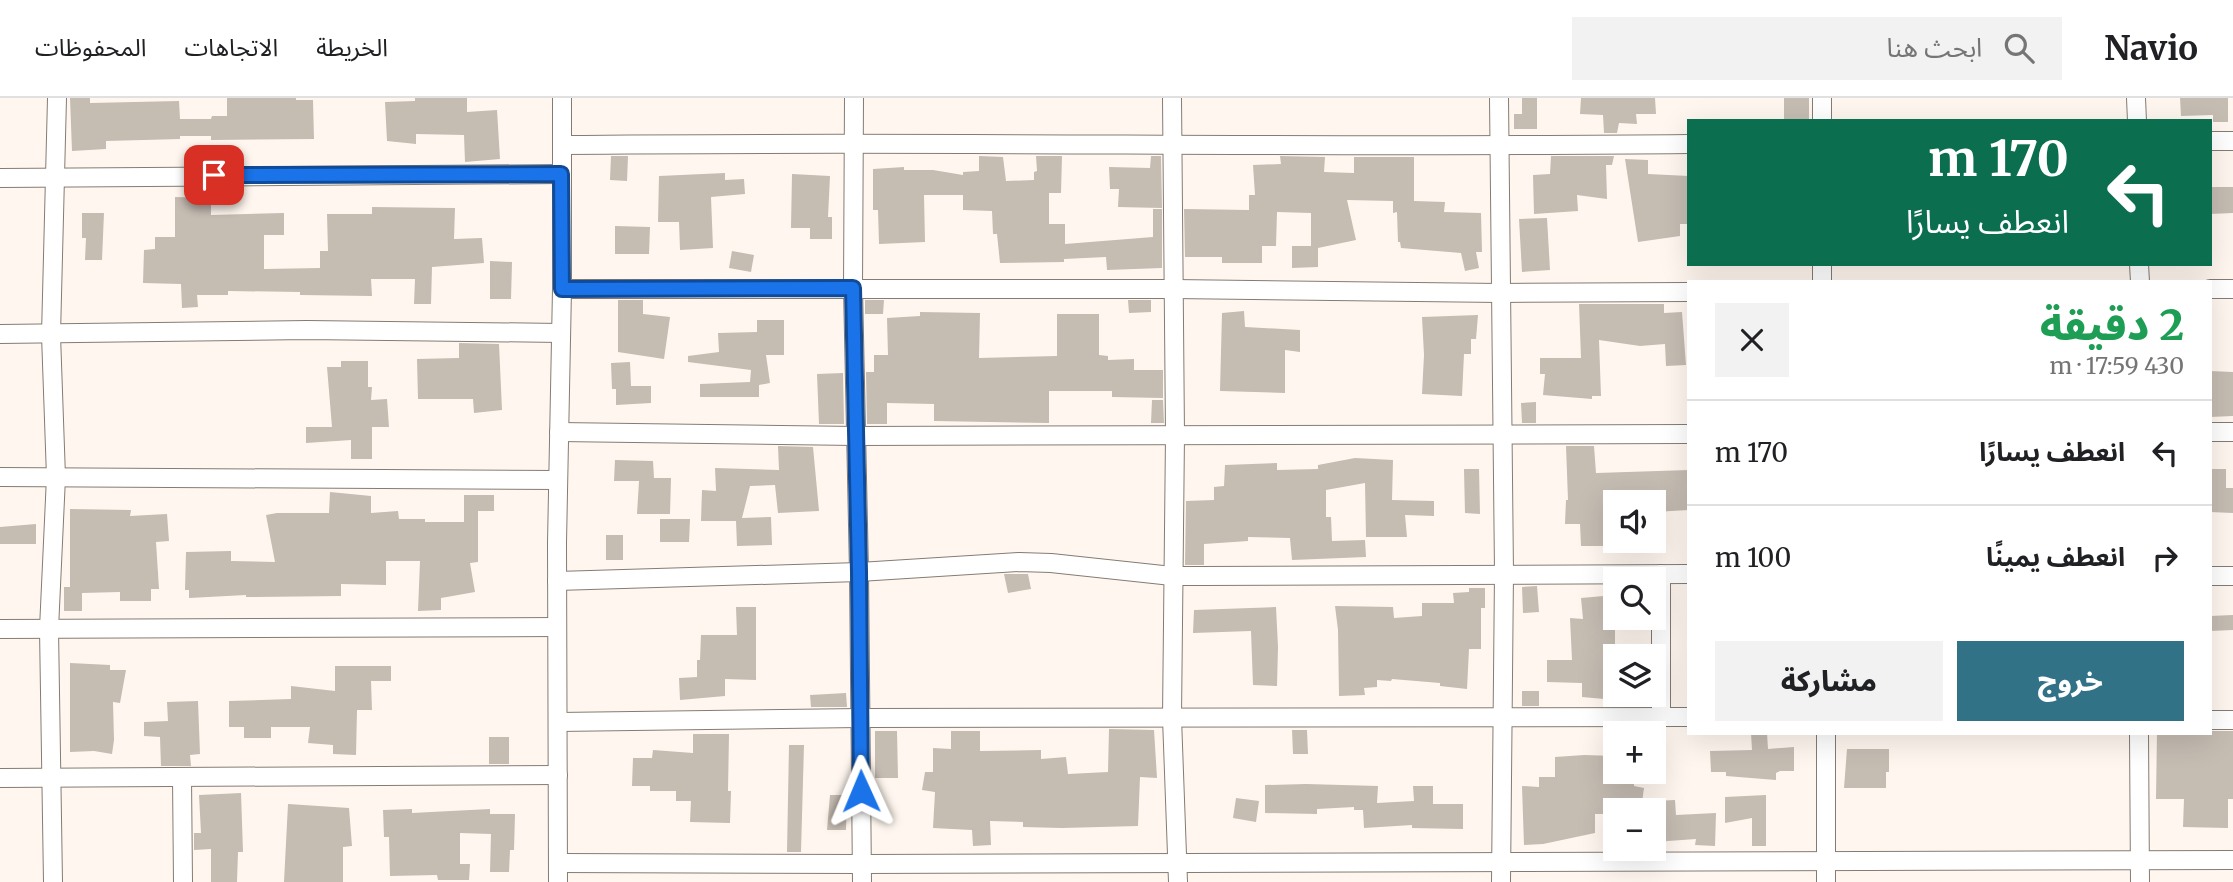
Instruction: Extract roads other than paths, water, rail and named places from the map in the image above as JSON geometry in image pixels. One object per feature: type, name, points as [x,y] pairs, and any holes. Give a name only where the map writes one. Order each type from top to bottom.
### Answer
[{"type":"street","points":[[53,882],[49,629],[56,477],[51,335],[57,98]]},
{"type":"street","points":[[558,882],[557,626],[562,98]]},
{"type":"street","points":[[854,98],[853,288],[862,873]]},
{"type":"street","points":[[1172,98],[1175,435],[1172,718],[1178,882]]},
{"type":"street","points":[[1499,98],[1504,573],[1501,882]]},
{"type":"street","points":[[1822,98],[1822,119]]},
{"type":"street","points":[[2136,98],[2137,119]]},
{"type":"street","points":[[2212,141],[2233,141]]},
{"type":"street","points":[[562,145],[1687,144]]},
{"type":"street","points":[[0,178],[561,174]]},
{"type":"street","points":[[562,289],[1687,292]]},
{"type":"street","points":[[2212,289],[2233,289]]},
{"type":"street","points":[[0,334],[307,330],[561,333]]},
{"type":"street","points":[[559,432],[856,436],[1687,434]]},
{"type":"street","points":[[2212,432],[2233,432]]},
{"type":"street","points":[[0,477],[558,480]]},
{"type":"street","points":[[558,581],[859,572],[1019,562],[1172,576],[1603,574]]},
{"type":"street","points":[[1666,574],[1687,574]]},
{"type":"street","points":[[2212,576],[2233,576]]},
{"type":"street","points":[[0,629],[557,626]]},
{"type":"street","points":[[1661,630],[1661,718]]},
{"type":"street","points":[[558,722],[860,718],[1687,717]]},
{"type":"street","points":[[2212,720],[2233,720]]},
{"type":"street","points":[[1826,735],[1826,882]]},
{"type":"street","points":[[2139,735],[2140,882]]},
{"type":"street","points":[[0,778],[558,775]]},
{"type":"street","points":[[182,777],[184,882]]},
{"type":"street","points":[[559,863],[862,873],[1178,862],[2233,860]]}]
